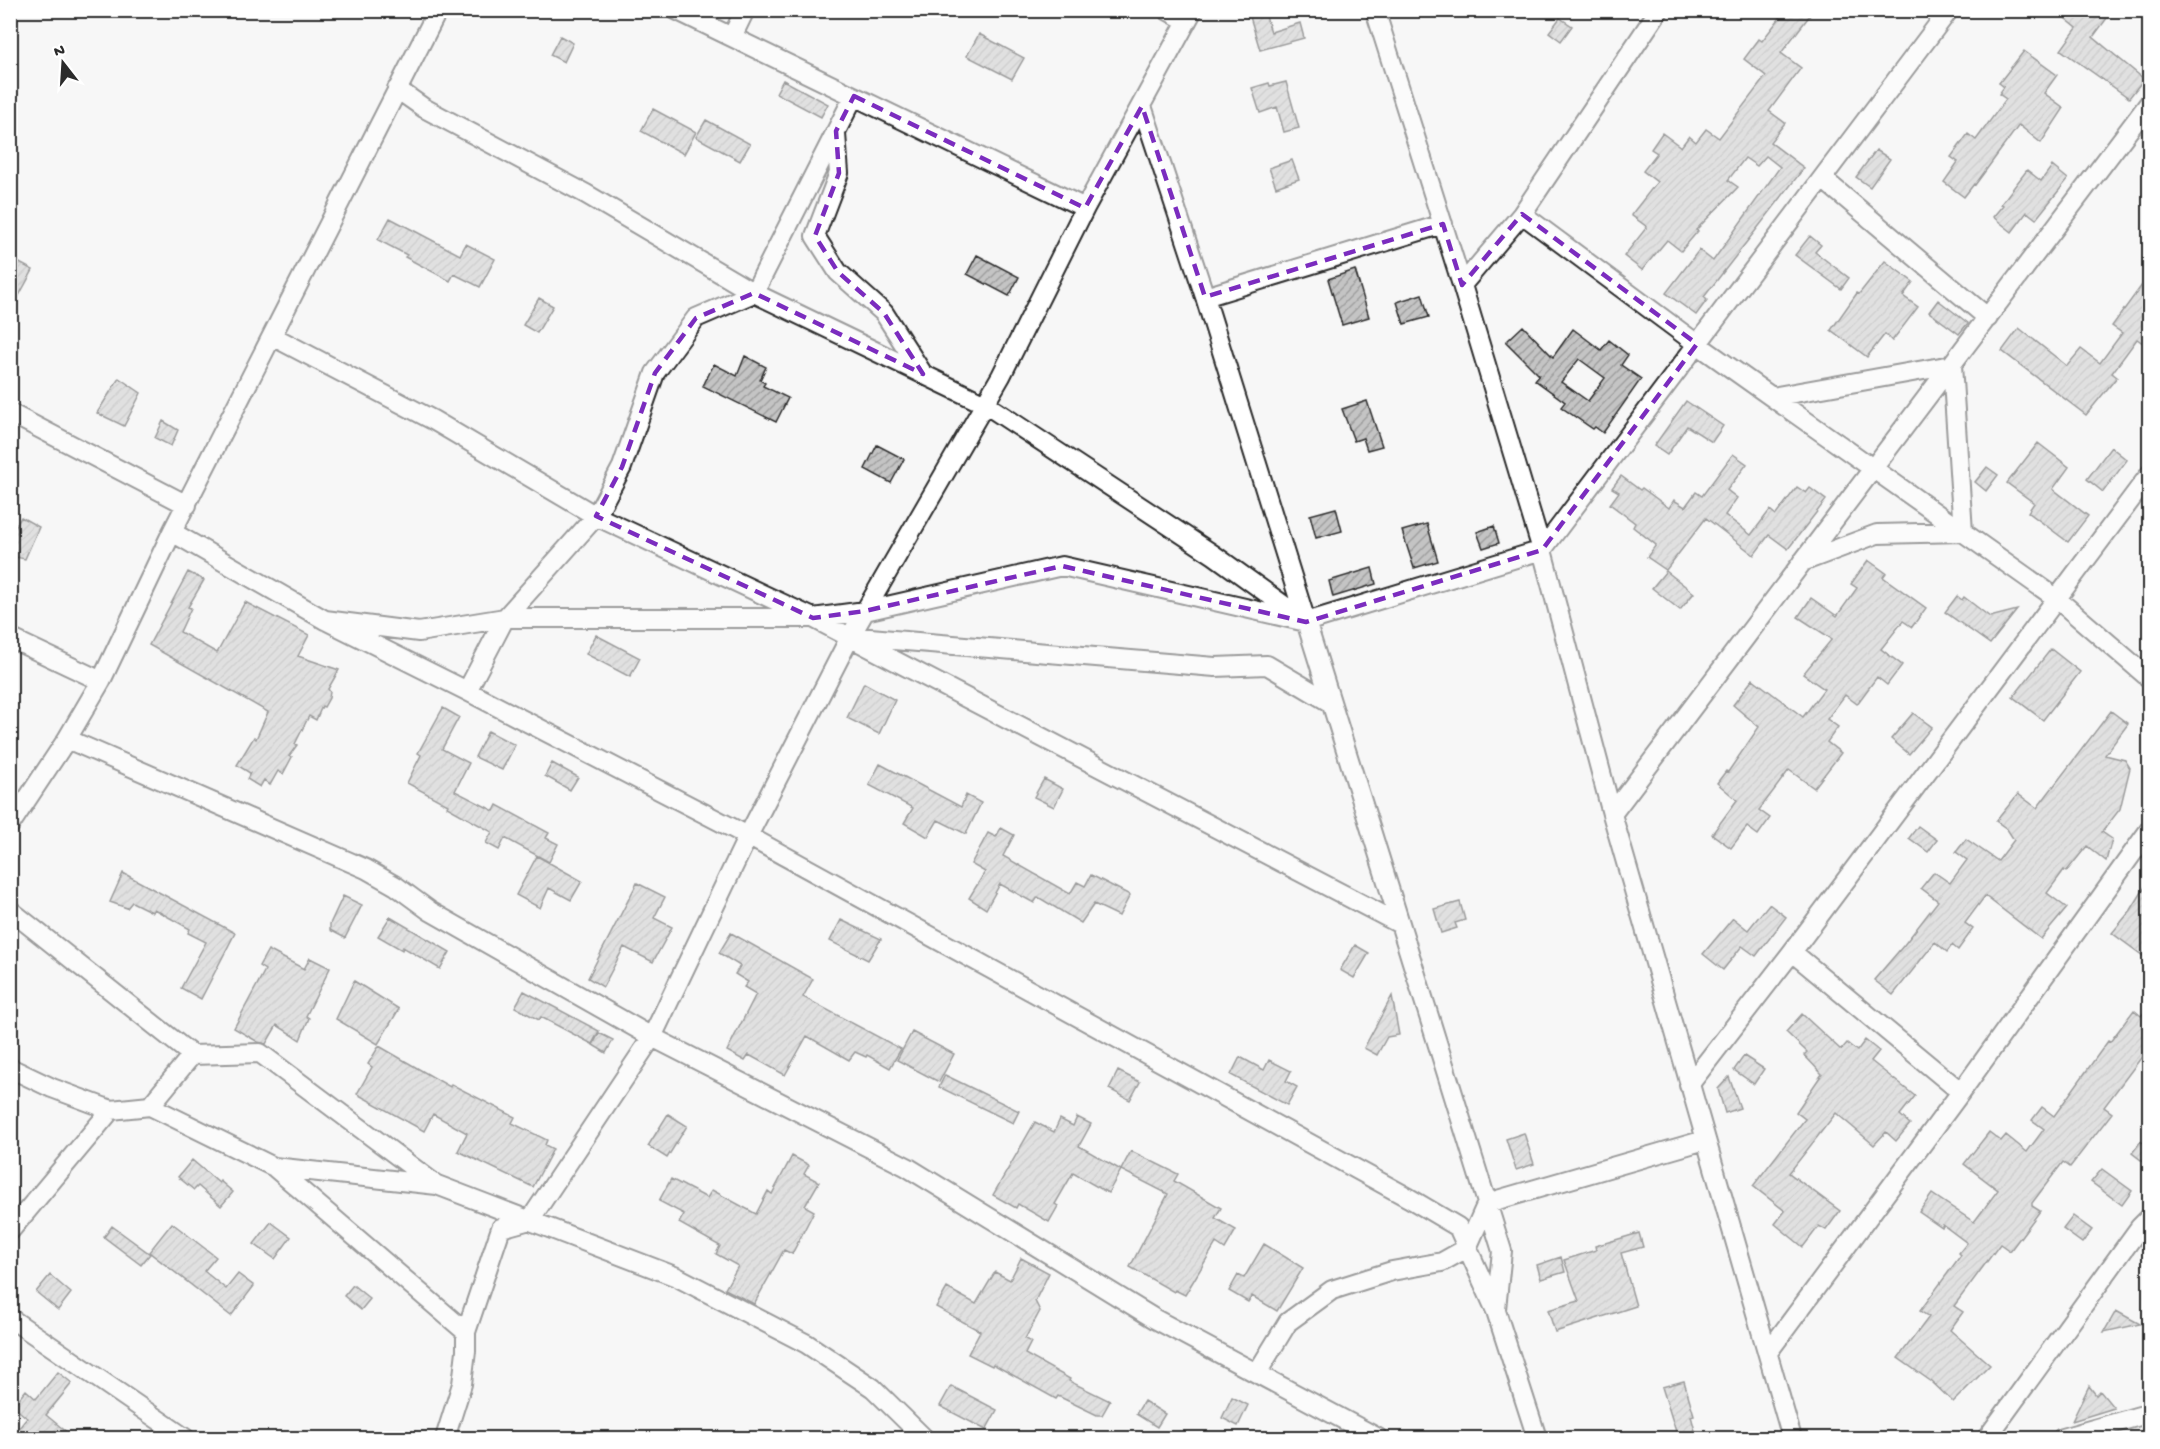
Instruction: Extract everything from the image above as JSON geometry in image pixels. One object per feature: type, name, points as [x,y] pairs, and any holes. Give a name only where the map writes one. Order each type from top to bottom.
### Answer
[{"type":"street","points":[[10,825],[67,739],[101,681],[172,532],[438,10]]},
{"type":"street","points":[[676,10],[1085,207]]},
{"type":"street","points":[[732,37],[745,10]]},
{"type":"street","points":[[445,1438],[462,1384],[466,1332],[501,1228],[530,1220],[652,1037],[748,836],[850,637],[1001,376],[1085,207],[1190,16],[1167,10]]},
{"type":"street","points":[[1375,10],[1462,285],[1542,550],[1612,814],[1705,1140],[1769,1351],[1792,1438]]},
{"type":"street","points":[[1462,285],[1522,213],[1659,10]]},
{"type":"street","points":[[325,620],[419,632],[505,618],[813,618],[865,611],[1062,566],[1306,622],[1542,550],[1949,10]]},
{"type":"street","points":[[397,89],[424,108],[586,194],[754,293],[985,404],[1214,555],[1306,622]]},
{"type":"street","points":[[467,691],[505,618],[596,516],[622,467],[655,373],[696,318],[754,293],[854,96]]},
{"type":"street","points":[[1612,814],[2150,102]]},
{"type":"street","points":[[1142,106],[1205,297],[1502,1251],[1496,1311]]},
{"type":"street","points":[[836,131],[838,173],[815,236],[838,272],[884,313],[923,374]]},
{"type":"street","points":[[1823,179],[1988,318]]},
{"type":"street","points":[[1522,213],[1697,344],[2056,598],[2150,679]]},
{"type":"street","points":[[1205,297],[1443,224]]},
{"type":"street","points":[[272,336],[433,420],[596,516],[813,618],[1400,924]]},
{"type":"street","points":[[1772,398],[1952,365]]},
{"type":"street","points":[[1952,365],[1963,532]]},
{"type":"street","points":[[10,413],[187,505]]},
{"type":"street","points":[[1689,1085],[1792,952],[2150,474]]},
{"type":"street","points":[[172,532],[325,620],[748,836],[1458,1227],[1496,1311],[1537,1438]]},
{"type":"street","points":[[1802,562],[1878,534],[1963,532]]},
{"type":"street","points":[[850,637],[1215,667],[1267,665],[1331,703]]},
{"type":"street","points":[[10,638],[101,681]]},
{"type":"street","points":[[67,739],[366,869],[396,886],[430,911],[652,1037],[907,1167],[1155,1319],[1378,1438]]},
{"type":"street","points":[[1769,1351],[1961,1092],[2150,829]]},
{"type":"street","points":[[10,910],[192,1055],[260,1053],[437,1185]]},
{"type":"street","points":[[1792,952],[1961,1092]]},
{"type":"street","points":[[150,1106],[192,1055]]},
{"type":"street","points":[[10,1068],[52,1088],[111,1110],[150,1106],[274,1167],[466,1332]]},
{"type":"street","points":[[10,1231],[111,1110]]},
{"type":"street","points":[[1257,1373],[1288,1322],[1332,1290],[1392,1271],[1442,1262],[1467,1248],[1487,1203],[1705,1140]]},
{"type":"street","points":[[274,1167],[437,1185],[677,1277],[807,1344],[873,1388],[924,1438]]},
{"type":"street","points":[[1988,1438],[2150,1217]]},
{"type":"street","points":[[10,1318],[185,1438]]},
{"type":"street","points":[[2062,1438],[2150,1413]]},
{"type":"highlighted area","points":[[854,96],[1085,208],[1142,106],[1205,297],[1443,224],[1462,285],[1522,214],[1697,344],[1542,550],[1306,622],[1062,566],[865,611],[813,618],[596,516],[622,467],[655,373],[696,318],[754,293],[923,374],[884,313],[838,272],[815,236],[839,173],[836,131]]},
{"type":"building","points":[[1248,10],[1264,10],[1271,32],[1300,23],[1304,38],[1260,50]]},
{"type":"building","points":[[1786,10],[1814,10],[1781,53],[1801,68],[1769,111],[1785,123],[1770,142],[1804,168],[1704,297],[1707,300],[1696,315],[1666,293],[1699,250],[1713,261],[1780,167],[1766,156],[1757,166],[1745,158],[1728,180],[1738,187],[1696,230],[1698,231],[1681,251],[1667,240],[1642,270],[1624,256],[1647,227],[1631,215],[1657,182],[1643,171],[1657,153],[1651,149],[1662,133],[1681,147],[1689,136],[1696,142],[1706,129],[1719,138],[1766,76],[1744,59],[1759,39],[1762,41]]},
{"type":"building","points":[[2055,10],[2113,10],[2093,37],[2144,79],[2129,98],[2061,50],[2077,28]]},
{"type":"building","points":[[1560,18],[1572,26],[1561,41],[1549,32]]},
{"type":"building","points":[[979,34],[1024,58],[1012,79],[967,56]]},
{"type":"building","points":[[560,36],[573,43],[564,62],[550,55]]},
{"type":"building","points":[[2024,51],[2057,75],[2044,93],[2064,108],[2041,143],[2019,125],[1964,197],[1944,182],[1958,162],[1951,157],[1968,134],[1976,140],[2006,99],[1999,94],[2004,87],[1999,83]]},
{"type":"building","points":[[783,80],[828,104],[821,117],[776,93]]},
{"type":"building","points":[[1286,82],[1299,128],[1284,132],[1277,107],[1260,113],[1252,88],[1269,83],[1270,86]]},
{"type":"building","points":[[653,109],[696,132],[684,154],[641,131]]},
{"type":"building","points":[[706,120],[750,144],[740,161],[696,137]]},
{"type":"building","points":[[1876,150],[1890,159],[1870,187],[1856,177]]},
{"type":"building","points":[[1292,160],[1299,179],[1276,187],[1269,168]]},
{"type":"building","points":[[2052,166],[2068,179],[2036,219],[2027,212],[2012,232],[1993,217],[2027,170],[2041,181]]},
{"type":"building","points":[[390,218],[460,255],[466,244],[495,259],[480,287],[454,274],[450,281],[378,240]]},
{"type":"building","points":[[1810,236],[1821,245],[1815,252],[1849,278],[1841,289],[1795,255]]},
{"type":"building","points":[[977,255],[1019,277],[1009,296],[967,274]]},
{"type":"building","points":[[10,258],[33,270],[10,312]]},
{"type":"building","points":[[1885,261],[1913,282],[1903,296],[1918,307],[1892,341],[1885,334],[1867,357],[1831,330],[1857,293],[1859,294]]},
{"type":"building","points":[[1355,270],[1369,317],[1342,325],[1328,279]]},
{"type":"building","points":[[2150,274],[2150,348],[2137,339],[2112,373],[2117,377],[2086,415],[2002,351],[2019,328],[2067,366],[2081,349],[2100,363],[2122,333],[2112,326]]},
{"type":"building","points":[[1422,294],[1429,317],[1404,324],[1397,302]]},
{"type":"building","points":[[539,298],[553,306],[537,333],[523,325]]},
{"type":"building","points":[[1938,300],[1968,323],[1959,334],[1929,312]]},
{"type":"building","points":[[1523,326],[1553,357],[1573,329],[1601,350],[1609,340],[1628,355],[1621,365],[1641,379],[1603,433],[1595,427],[1593,429],[1561,407],[1565,402],[1535,380],[1539,375],[1506,342]],"holes":[[[1579,359],[1605,378],[1588,401],[1561,382]]]},
{"type":"building","points":[[745,356],[766,367],[760,380],[765,383],[763,386],[788,398],[776,422],[703,386],[714,364],[737,376]]},
{"type":"building","points":[[119,378],[141,393],[124,426],[97,413]]},
{"type":"building","points":[[1367,401],[1382,446],[1367,450],[1363,438],[1354,441],[1342,409]]},
{"type":"building","points":[[1686,401],[1723,426],[1712,442],[1687,426],[1667,455],[1654,446]]},
{"type":"building","points":[[163,421],[178,430],[171,446],[155,438]]},
{"type":"building","points":[[2038,443],[2069,467],[2053,489],[2088,516],[2068,542],[2028,512],[2034,503],[2007,483]]},
{"type":"building","points":[[877,445],[904,459],[891,483],[865,469]]},
{"type":"building","points":[[2111,447],[2127,460],[2103,492],[2087,479]]},
{"type":"building","points":[[1733,454],[1747,464],[1727,490],[1737,498],[1725,515],[1751,535],[1770,510],[1776,515],[1797,487],[1806,493],[1810,488],[1826,500],[1788,549],[1769,535],[1754,555],[1706,518],[1666,570],[1647,557],[1656,545],[1633,527],[1635,523],[1610,504],[1619,492],[1612,488],[1621,476],[1669,508],[1674,500],[1685,507],[1696,492],[1702,496]]},
{"type":"building","points":[[1987,467],[1998,475],[1986,491],[1975,482]]},
{"type":"building","points":[[1336,508],[1342,531],[1316,538],[1310,515]]},
{"type":"building","points":[[21,517],[39,527],[25,559],[10,556],[10,537]]},
{"type":"building","points":[[1427,524],[1438,561],[1414,568],[1402,531]]},
{"type":"building","points":[[1494,526],[1499,543],[1483,548],[1477,532]]},
{"type":"building","points":[[1868,560],[1886,573],[1883,577],[1926,608],[1912,627],[1903,621],[1881,649],[1902,665],[1887,685],[1877,677],[1857,704],[1845,695],[1827,719],[1838,727],[1827,742],[1841,753],[1814,788],[1789,770],[1759,810],[1770,818],[1758,835],[1747,827],[1731,848],[1712,834],[1737,800],[1717,783],[1726,771],[1728,772],[1759,727],[1733,705],[1753,679],[1803,717],[1824,689],[1803,674],[1832,639],[1798,617],[1811,598],[1837,616],[1857,588],[1851,584]]},
{"type":"building","points":[[1372,568],[1376,584],[1333,597],[1329,581]]},
{"type":"building","points":[[1666,571],[1694,593],[1680,610],[1652,588]]},
{"type":"building","points":[[188,572],[204,580],[188,607],[191,608],[180,632],[217,653],[245,602],[309,635],[298,656],[339,670],[328,689],[329,698],[324,707],[322,706],[316,720],[309,716],[295,744],[297,745],[289,756],[292,757],[283,774],[278,771],[270,785],[264,780],[260,787],[247,779],[250,773],[237,765],[254,737],[256,739],[268,712],[149,645]]},
{"type":"building","points":[[1957,596],[1962,600],[1964,597],[1990,617],[2017,610],[1990,644],[1945,612]]},
{"type":"building","points":[[596,635],[640,658],[630,677],[586,654]]},
{"type":"building","points":[[2051,649],[2080,672],[2043,720],[2013,697]]},
{"type":"building","points":[[864,683],[895,700],[879,734],[847,718]]},
{"type":"building","points":[[443,708],[459,717],[442,749],[469,763],[455,791],[494,811],[497,805],[549,833],[546,838],[558,844],[549,862],[505,838],[499,850],[486,843],[492,832],[407,783],[421,755],[418,753]]},
{"type":"building","points":[[2111,711],[2128,724],[2105,755],[2125,760],[2130,768],[2120,809],[2102,832],[2112,839],[2106,861],[2087,846],[2066,872],[2064,870],[2047,893],[2067,908],[2041,939],[1985,896],[1965,923],[1973,929],[1958,950],[1952,945],[1947,952],[1935,942],[1893,995],[1874,980],[1938,901],[1921,888],[1934,872],[1950,883],[1967,860],[1956,852],[1966,839],[1998,861],[2014,840],[2007,829],[1996,821],[2018,794],[2037,808]]},
{"type":"building","points":[[1913,713],[1932,727],[1909,754],[1891,739]]},
{"type":"building","points":[[488,731],[515,745],[502,770],[475,757]]},
{"type":"building","points":[[552,763],[578,777],[570,790],[545,776]]},
{"type":"building","points":[[880,764],[961,807],[966,795],[981,803],[966,834],[938,820],[928,837],[904,823],[913,808],[869,785]]},
{"type":"building","points":[[1044,779],[1063,789],[1054,807],[1034,797]]},
{"type":"building","points":[[1918,826],[1937,840],[1928,852],[1909,838]]},
{"type":"building","points":[[1001,828],[1014,835],[1003,856],[1070,894],[1077,882],[1085,886],[1091,875],[1130,895],[1119,916],[1094,904],[1081,923],[1038,897],[1034,903],[1000,884],[986,909],[969,898],[985,872],[971,864],[988,833],[996,837]]},
{"type":"building","points":[[537,856],[582,881],[571,900],[549,888],[540,908],[516,895]]},
{"type":"building","points":[[123,873],[235,933],[201,999],[181,988],[206,942],[188,933],[190,929],[154,909],[152,912],[132,902],[127,908],[110,902]]},
{"type":"building","points":[[2150,879],[2150,961],[2112,933],[2131,910]]},
{"type":"building","points":[[637,883],[665,897],[654,918],[672,927],[653,962],[624,947],[603,987],[588,978]]},
{"type":"building","points":[[343,896],[362,905],[345,938],[330,930],[330,924]]},
{"type":"building","points":[[1460,902],[1465,920],[1455,923],[1457,928],[1441,933],[1434,909]]},
{"type":"building","points":[[1769,904],[1786,917],[1756,956],[1742,946],[1723,970],[1703,954],[1733,918],[1748,930]]},
{"type":"building","points":[[390,917],[450,952],[440,969],[403,947],[402,950],[378,936]]},
{"type":"building","points":[[841,920],[881,939],[868,960],[830,941]]},
{"type":"building","points":[[731,933],[813,979],[803,997],[901,1049],[890,1068],[867,1055],[866,1057],[855,1052],[849,1060],[807,1036],[785,1075],[749,1055],[745,1061],[727,1051],[756,994],[744,987],[748,982],[735,974],[740,966],[719,953]]},
{"type":"building","points":[[1355,945],[1369,953],[1354,978],[1340,970]]},
{"type":"building","points":[[268,950],[304,969],[310,958],[330,968],[306,1016],[309,1018],[300,1040],[277,1025],[266,1044],[234,1028],[265,970],[259,966]]},
{"type":"building","points":[[354,981],[399,1009],[378,1044],[336,1019]]},
{"type":"building","points":[[524,991],[599,1031],[592,1044],[541,1017],[539,1020],[515,1007]]},
{"type":"building","points":[[1392,996],[1399,1035],[1387,1037],[1377,1055],[1364,1048]]},
{"type":"building","points":[[2150,1005],[2150,1046],[2104,1107],[2112,1113],[2070,1167],[2063,1162],[2032,1203],[2032,1206],[2040,1211],[2010,1251],[2000,1244],[1954,1306],[1963,1312],[1950,1330],[1990,1365],[1953,1402],[1932,1382],[1898,1358],[1929,1317],[1920,1311],[1961,1255],[1959,1253],[1967,1243],[1943,1225],[1942,1228],[1919,1212],[1932,1194],[1974,1222],[1998,1190],[1964,1164],[1989,1132],[2001,1141],[2006,1135],[2027,1152],[2044,1129],[2032,1120],[2042,1107],[2054,1116],[2108,1041],[2110,1042],[2134,1010],[2141,1016]]},
{"type":"building","points":[[1802,1014],[1841,1050],[1847,1043],[1857,1051],[1865,1040],[1879,1051],[1871,1061],[1915,1096],[1900,1115],[1910,1124],[1896,1141],[1886,1132],[1874,1145],[1836,1113],[1789,1173],[1840,1211],[1826,1230],[1819,1226],[1803,1247],[1775,1224],[1785,1211],[1753,1186],[1805,1119],[1796,1112],[1822,1074],[1804,1055],[1807,1052],[1786,1032]]},
{"type":"building","points":[[912,1032],[954,1054],[939,1082],[897,1060]]},
{"type":"building","points":[[599,1033],[613,1040],[606,1053],[593,1045]]},
{"type":"building","points":[[379,1046],[450,1087],[451,1084],[515,1117],[512,1123],[547,1140],[545,1145],[553,1149],[533,1187],[458,1151],[467,1133],[433,1114],[424,1131],[357,1094],[372,1067],[368,1064]]},
{"type":"building","points":[[1744,1056],[1764,1069],[1754,1084],[1734,1070]]},
{"type":"building","points":[[1240,1057],[1264,1070],[1269,1060],[1291,1071],[1286,1081],[1297,1087],[1287,1105],[1231,1075]]},
{"type":"building","points":[[1118,1071],[1140,1082],[1130,1100],[1109,1089]]},
{"type":"building","points":[[945,1075],[1019,1111],[1013,1123],[939,1087]]},
{"type":"building","points":[[1729,1077],[1740,1108],[1725,1113],[1718,1089]]},
{"type":"building","points":[[668,1114],[687,1126],[667,1158],[648,1146]]},
{"type":"building","points":[[1077,1117],[1091,1124],[1079,1146],[1121,1170],[1108,1193],[1073,1173],[1055,1204],[1058,1206],[1049,1222],[1018,1204],[1016,1208],[993,1195],[1035,1122],[1054,1132],[1060,1119],[1073,1126]]},
{"type":"building","points":[[1524,1133],[1534,1164],[1516,1170],[1506,1139]]},
{"type":"building","points":[[2141,1141],[2150,1148],[2150,1167],[2132,1153]]},
{"type":"building","points":[[1131,1151],[1178,1174],[1174,1181],[1221,1208],[1215,1218],[1236,1230],[1225,1249],[1216,1243],[1185,1295],[1175,1290],[1174,1292],[1130,1267],[1168,1194],[1121,1170]]},
{"type":"building","points":[[792,1156],[809,1165],[804,1174],[819,1182],[805,1206],[814,1211],[792,1254],[784,1250],[754,1304],[725,1289],[738,1266],[716,1254],[720,1246],[679,1223],[684,1214],[659,1201],[671,1179],[707,1198],[712,1190],[756,1214],[768,1191],[772,1194]]},
{"type":"building","points":[[192,1160],[233,1192],[221,1206],[198,1186],[194,1190],[178,1177]]},
{"type":"building","points":[[2102,1169],[2132,1191],[2122,1205],[2091,1182]]},
{"type":"building","points":[[2073,1216],[2092,1230],[2082,1243],[2063,1229]]},
{"type":"building","points":[[271,1222],[291,1237],[275,1259],[254,1244]]},
{"type":"building","points":[[172,1223],[216,1257],[204,1271],[226,1289],[238,1274],[254,1286],[231,1316],[149,1252]]},
{"type":"building","points":[[112,1226],[150,1254],[141,1265],[104,1237]]},
{"type":"building","points":[[1639,1233],[1643,1247],[1621,1253],[1636,1306],[1555,1332],[1548,1310],[1579,1301],[1564,1260],[1596,1250],[1595,1246]]},
{"type":"building","points":[[1264,1244],[1303,1268],[1277,1311],[1252,1296],[1248,1302],[1229,1291],[1238,1275],[1244,1278]]},
{"type":"building","points":[[1561,1257],[1565,1272],[1541,1279],[1537,1265]]},
{"type":"building","points":[[1021,1258],[1049,1273],[1035,1301],[1040,1311],[1025,1339],[1031,1342],[1025,1354],[1070,1379],[1069,1381],[1110,1401],[1102,1415],[1097,1415],[1058,1396],[1056,1399],[993,1364],[992,1366],[968,1354],[980,1331],[936,1307],[947,1288],[976,1304],[995,1272],[1010,1280]]},
{"type":"building","points":[[50,1275],[71,1293],[58,1310],[36,1292]]},
{"type":"building","points":[[353,1285],[370,1299],[361,1310],[344,1296]]},
{"type":"building","points":[[2116,1311],[2140,1324],[2104,1332]]},
{"type":"building","points":[[58,1372],[72,1383],[46,1415],[74,1438],[11,1438],[27,1418],[13,1406],[26,1390],[36,1399]]},
{"type":"building","points":[[1684,1381],[1694,1415],[1691,1416],[1697,1438],[1678,1438],[1662,1387]]},
{"type":"building","points":[[951,1386],[997,1410],[986,1430],[940,1406]]},
{"type":"building","points":[[2089,1386],[2096,1395],[2100,1391],[2114,1408],[2072,1421]]},
{"type":"building","points":[[1232,1397],[1248,1405],[1238,1426],[1222,1418]]},
{"type":"building","points":[[1144,1401],[1165,1414],[1157,1427],[1136,1414]]}]
